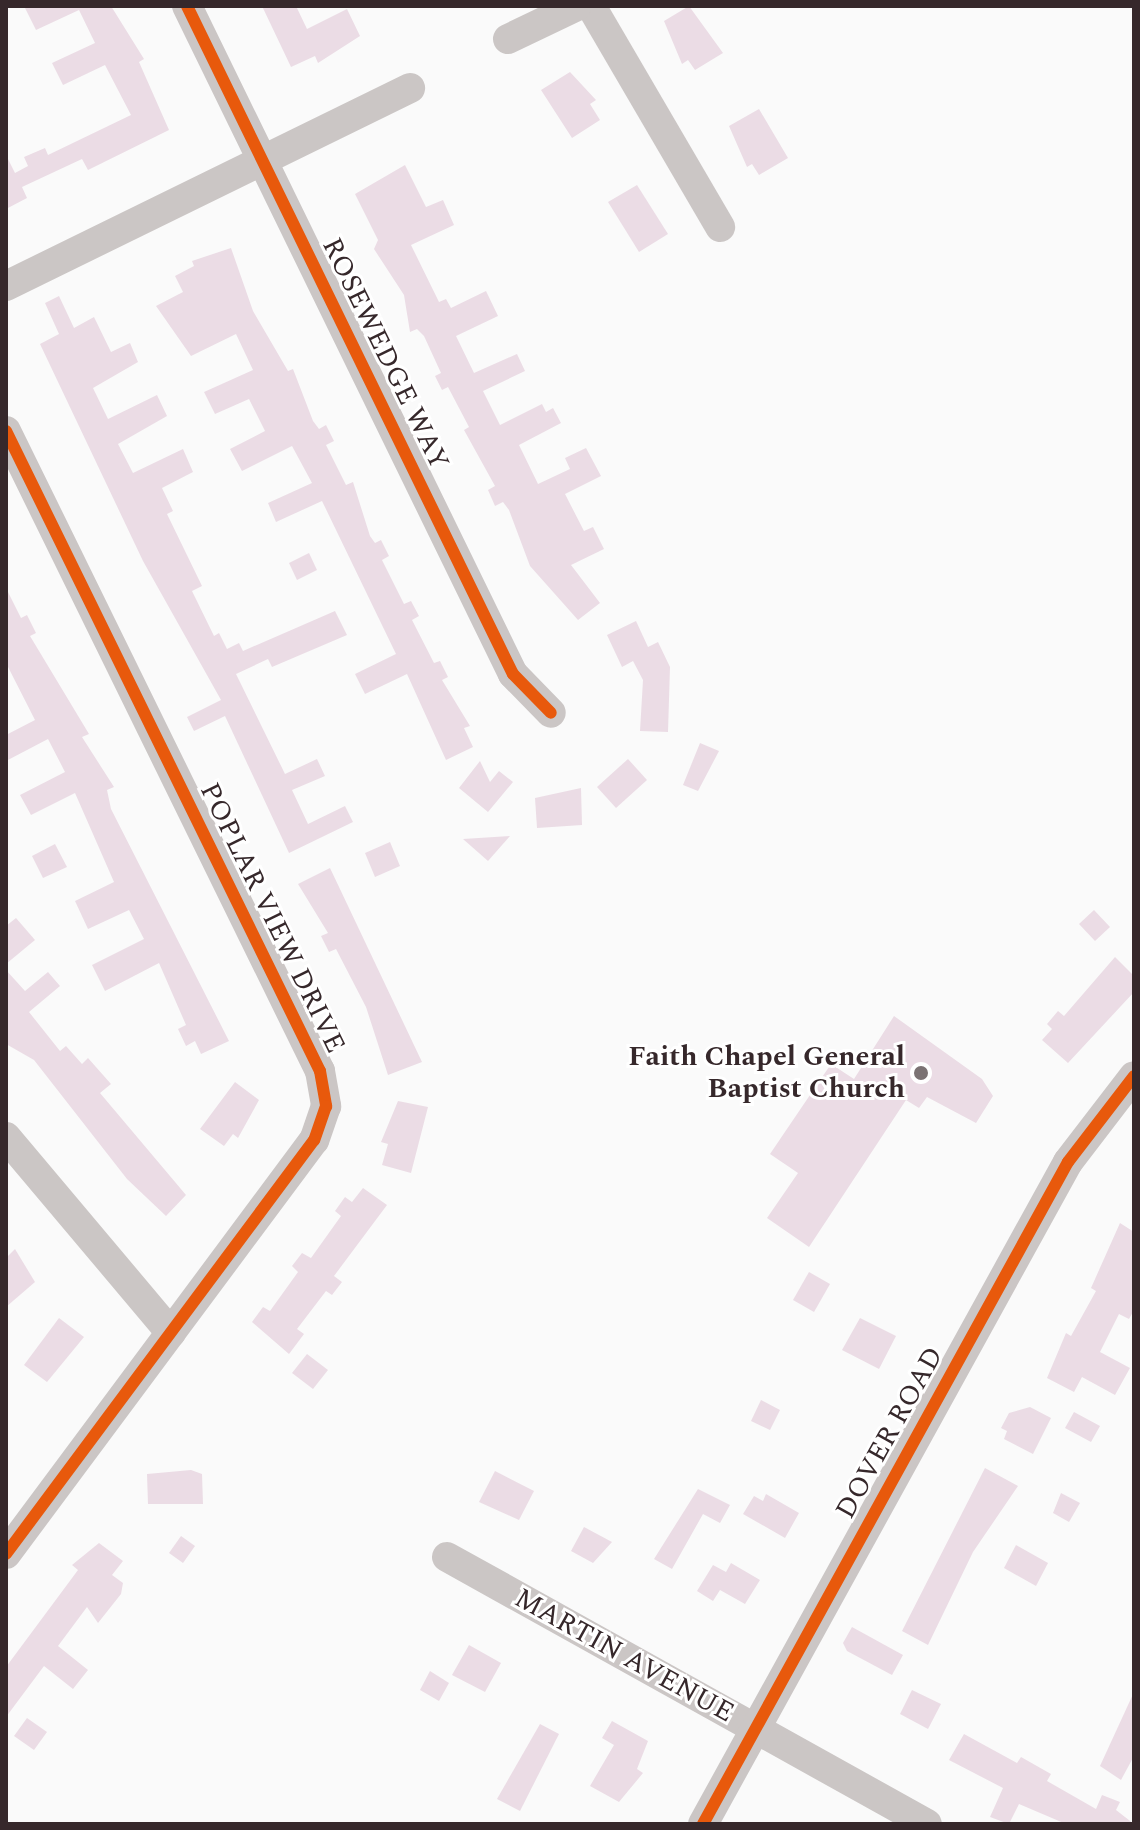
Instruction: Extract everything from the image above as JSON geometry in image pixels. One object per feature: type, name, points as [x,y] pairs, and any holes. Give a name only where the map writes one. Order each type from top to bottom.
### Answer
[{"type":"street","name":"ROSEWEDGE WAY","points":[[187,6],[513,674],[551,713]]},
{"type":"street","points":[[508,39],[577,6]]},
{"type":"street","points":[[591,6],[720,227]]},
{"type":"street","points":[[6,286],[410,88]]},
{"type":"street","name":"POPLAR VIEW DRIVE","points":[[6,431],[325,1083],[326,1106],[314,1140],[6,1554]]},
{"type":"street","name":"DOVER ROAD","points":[[703,1824],[1053,1187],[1134,1076]]},
{"type":"street","points":[[6,1137],[171,1333]]},
{"type":"street","name":"MARTIN AVENUE","points":[[447,1557],[927,1824]]},
{"type":"building","points":[[24,6],[111,6],[144,59],[139,62],[169,130],[88,170],[82,159],[22,187],[27,198],[6,209],[6,155],[15,173],[28,166],[24,157],[45,148],[48,155],[131,115],[105,65],[63,85],[52,63],[95,43],[79,10],[36,30]]},
{"type":"building","points":[[262,6],[296,6],[307,29],[347,9],[360,36],[318,63],[315,56],[291,67]]},
{"type":"building","points":[[689,6],[723,53],[695,70],[688,60],[682,64],[664,21]]},
{"type":"building","points":[[570,72],[596,100],[590,104],[600,120],[572,138],[541,90]]},
{"type":"building","points":[[759,109],[788,158],[759,175],[752,164],[747,167],[729,126]]},
{"type":"building","points":[[405,165],[426,207],[443,200],[454,225],[411,245],[439,302],[446,299],[451,308],[486,291],[498,316],[456,336],[474,373],[517,354],[525,371],[483,391],[500,425],[542,404],[546,412],[553,408],[561,423],[519,445],[538,484],[570,469],[565,458],[586,448],[601,476],[565,494],[584,531],[593,527],[604,549],[571,565],[600,603],[578,620],[530,566],[509,510],[503,502],[495,506],[488,490],[495,486],[464,430],[469,427],[448,387],[442,390],[435,376],[441,373],[424,336],[417,329],[410,332],[404,295],[374,249],[378,240],[355,194]]},
{"type":"building","points":[[637,185],[668,234],[639,252],[608,202]]},
{"type":"building","points":[[231,248],[253,311],[288,371],[293,369],[313,421],[319,429],[326,425],[334,441],[326,445],[346,485],[353,482],[370,536],[375,543],[381,540],[389,556],[382,560],[404,604],[411,601],[419,616],[412,620],[434,663],[440,661],[448,677],[442,680],[470,726],[464,728],[473,747],[446,760],[407,674],[365,694],[355,674],[396,654],[322,501],[276,522],[268,503],[312,483],[292,446],[242,471],[230,449],[265,431],[249,399],[215,414],[204,392],[253,370],[236,334],[191,356],[156,306],[183,292],[175,276],[194,266],[192,261]]},
{"type":"building","points":[[59,296],[74,328],[94,317],[111,352],[130,343],[138,362],[93,388],[108,419],[157,395],[167,416],[118,444],[133,473],[183,449],[193,472],[162,488],[173,511],[167,514],[202,586],[192,591],[214,636],[219,633],[227,649],[239,643],[243,651],[335,611],[347,635],[272,667],[268,659],[236,674],[285,774],[317,759],[325,776],[292,790],[308,824],[345,806],[353,822],[289,853],[225,716],[194,731],[187,717],[221,700],[143,561],[40,344],[59,334],[45,303]]},
{"type":"building","points":[[309,553],[317,570],[297,580],[289,563]]},
{"type":"building","points":[[6,588],[21,618],[27,615],[36,633],[30,636],[89,734],[82,737],[114,787],[107,790],[111,809],[229,1041],[201,1054],[195,1041],[186,1046],[178,1029],[186,1025],[159,963],[105,991],[92,965],[144,939],[129,910],[88,929],[75,901],[114,882],[75,793],[31,815],[20,795],[65,772],[48,739],[6,761],[6,735],[35,720],[6,663]]},
{"type":"building","points":[[636,621],[648,647],[658,642],[670,667],[668,732],[640,731],[643,680],[633,661],[622,667],[607,635]]},
{"type":"building","points":[[700,743],[719,751],[698,791],[683,785]]},
{"type":"building","points":[[628,759],[647,780],[616,808],[597,787]]},
{"type":"building","points":[[480,761],[490,782],[499,771],[513,782],[488,812],[459,788]]},
{"type":"building","points":[[581,788],[582,825],[537,828],[535,798]]},
{"type":"building","points":[[510,836],[488,861],[463,839]]},
{"type":"building","points":[[390,842],[400,866],[375,877],[365,853]]},
{"type":"building","points":[[55,844],[67,867],[43,878],[32,856]]},
{"type":"building","points":[[330,868],[422,1062],[388,1075],[366,1007],[336,949],[329,952],[321,936],[328,933],[298,884]]},
{"type":"building","points":[[1094,910],[1110,927],[1095,941],[1079,924]]},
{"type":"building","points":[[16,918],[35,940],[6,964],[6,926]]},
{"type":"building","points":[[1115,957],[1134,976],[1134,992],[1068,1063],[1042,1040],[1052,1029],[1047,1024],[1058,1011],[1064,1016]]},
{"type":"building","points":[[6,970],[25,991],[48,972],[60,986],[29,1012],[60,1051],[66,1046],[82,1064],[88,1058],[111,1084],[100,1093],[186,1195],[166,1216],[127,1179],[34,1060],[6,1044]]},
{"type":"building","points":[[894,1016],[982,1079],[993,1096],[976,1123],[927,1097],[919,1108],[906,1100],[809,1247],[767,1218],[798,1173],[770,1154],[831,1064],[854,1079]]},
{"type":"building","points":[[235,1082],[259,1100],[238,1138],[233,1134],[224,1146],[200,1129]]},
{"type":"building","points":[[398,1101],[428,1107],[411,1173],[382,1165],[388,1144],[381,1142]]},
{"type":"building","points":[[363,1188],[387,1205],[334,1276],[342,1282],[332,1295],[326,1291],[297,1329],[304,1334],[289,1354],[252,1322],[263,1307],[270,1311],[298,1272],[292,1266],[302,1253],[311,1258],[341,1216],[335,1211],[345,1197],[352,1202]]},
{"type":"building","points":[[1120,1223],[1134,1232],[1134,1310],[1129,1319],[1119,1314],[1100,1352],[1130,1368],[1115,1395],[1082,1377],[1074,1392],[1047,1378],[1066,1333],[1071,1336],[1096,1291],[1091,1288]]},
{"type":"building","points":[[15,1249],[35,1282],[6,1307],[6,1258]]},
{"type":"building","points":[[809,1272],[830,1284],[814,1312],[793,1300]]},
{"type":"building","points":[[59,1318],[84,1337],[47,1382],[24,1365]]},
{"type":"building","points":[[860,1318],[896,1336],[879,1369],[842,1350]]},
{"type":"building","points":[[307,1354],[328,1370],[313,1389],[292,1373]]},
{"type":"building","points":[[761,1400],[780,1410],[770,1430],[751,1421]]},
{"type":"building","points":[[1030,1407],[1051,1418],[1033,1454],[1004,1439],[1007,1431],[1001,1428],[1009,1413]]},
{"type":"building","points":[[1074,1412],[1100,1426],[1091,1442],[1065,1428]]},
{"type":"building","points":[[985,1468],[1018,1486],[973,1552],[928,1645],[902,1631]]},
{"type":"building","points":[[191,1470],[202,1474],[203,1504],[148,1504],[147,1474]]},
{"type":"building","points":[[495,1471],[534,1491],[519,1520],[479,1502]]},
{"type":"building","points":[[698,1489],[730,1505],[720,1523],[703,1514],[672,1569],[654,1559]]},
{"type":"building","points":[[1061,1493],[1080,1503],[1069,1522],[1053,1513]]},
{"type":"building","points":[[766,1494],[799,1513],[785,1538],[743,1514],[754,1496],[763,1501]]},
{"type":"building","points":[[584,1527],[612,1542],[593,1563],[571,1551]]},
{"type":"building","points":[[181,1536],[195,1546],[183,1563],[169,1553]]},
{"type":"building","points":[[99,1543],[123,1561],[112,1575],[123,1583],[121,1594],[98,1623],[87,1607],[58,1646],[88,1670],[73,1689],[44,1666],[6,1717],[6,1667],[78,1570],[72,1565]]},
{"type":"building","points":[[1016,1545],[1048,1563],[1036,1586],[1004,1568]]},
{"type":"building","points":[[731,1563],[760,1580],[745,1604],[720,1590],[713,1601],[697,1591],[713,1565],[726,1572]]},
{"type":"building","points":[[852,1627],[903,1655],[892,1675],[847,1651],[843,1643]]},
{"type":"building","points":[[469,1645],[501,1663],[485,1692],[452,1675]]},
{"type":"building","points":[[430,1671],[449,1683],[439,1701],[420,1690]]},
{"type":"building","points":[[912,1690],[941,1704],[928,1729],[900,1714]]},
{"type":"building","points":[[1134,1692],[1134,1756],[1121,1780],[1100,1766]]},
{"type":"building","points":[[27,1718],[47,1732],[34,1750],[14,1736]]},
{"type":"building","points":[[612,1721],[648,1741],[637,1769],[643,1773],[619,1802],[590,1786],[614,1745],[602,1738]]},
{"type":"building","points":[[540,1724],[559,1734],[520,1811],[497,1799]]},
{"type":"building","points":[[964,1734],[1017,1763],[1021,1757],[1051,1774],[1047,1781],[1096,1809],[1102,1795],[1120,1802],[1116,1810],[1134,1824],[1066,1824],[1019,1804],[1009,1824],[990,1817],[1003,1788],[949,1760]]},
{"type":"cycle path","points":[[187,6],[513,674],[551,713]]},
{"type":"cycle path","points":[[6,431],[320,1071],[326,1106],[314,1140],[6,1554]]},
{"type":"cycle path","points":[[703,1824],[1068,1162],[1134,1076]]},
{"type":"place","name":"Faith Chapel General Baptist Church","points":[[921,1073]]}]
